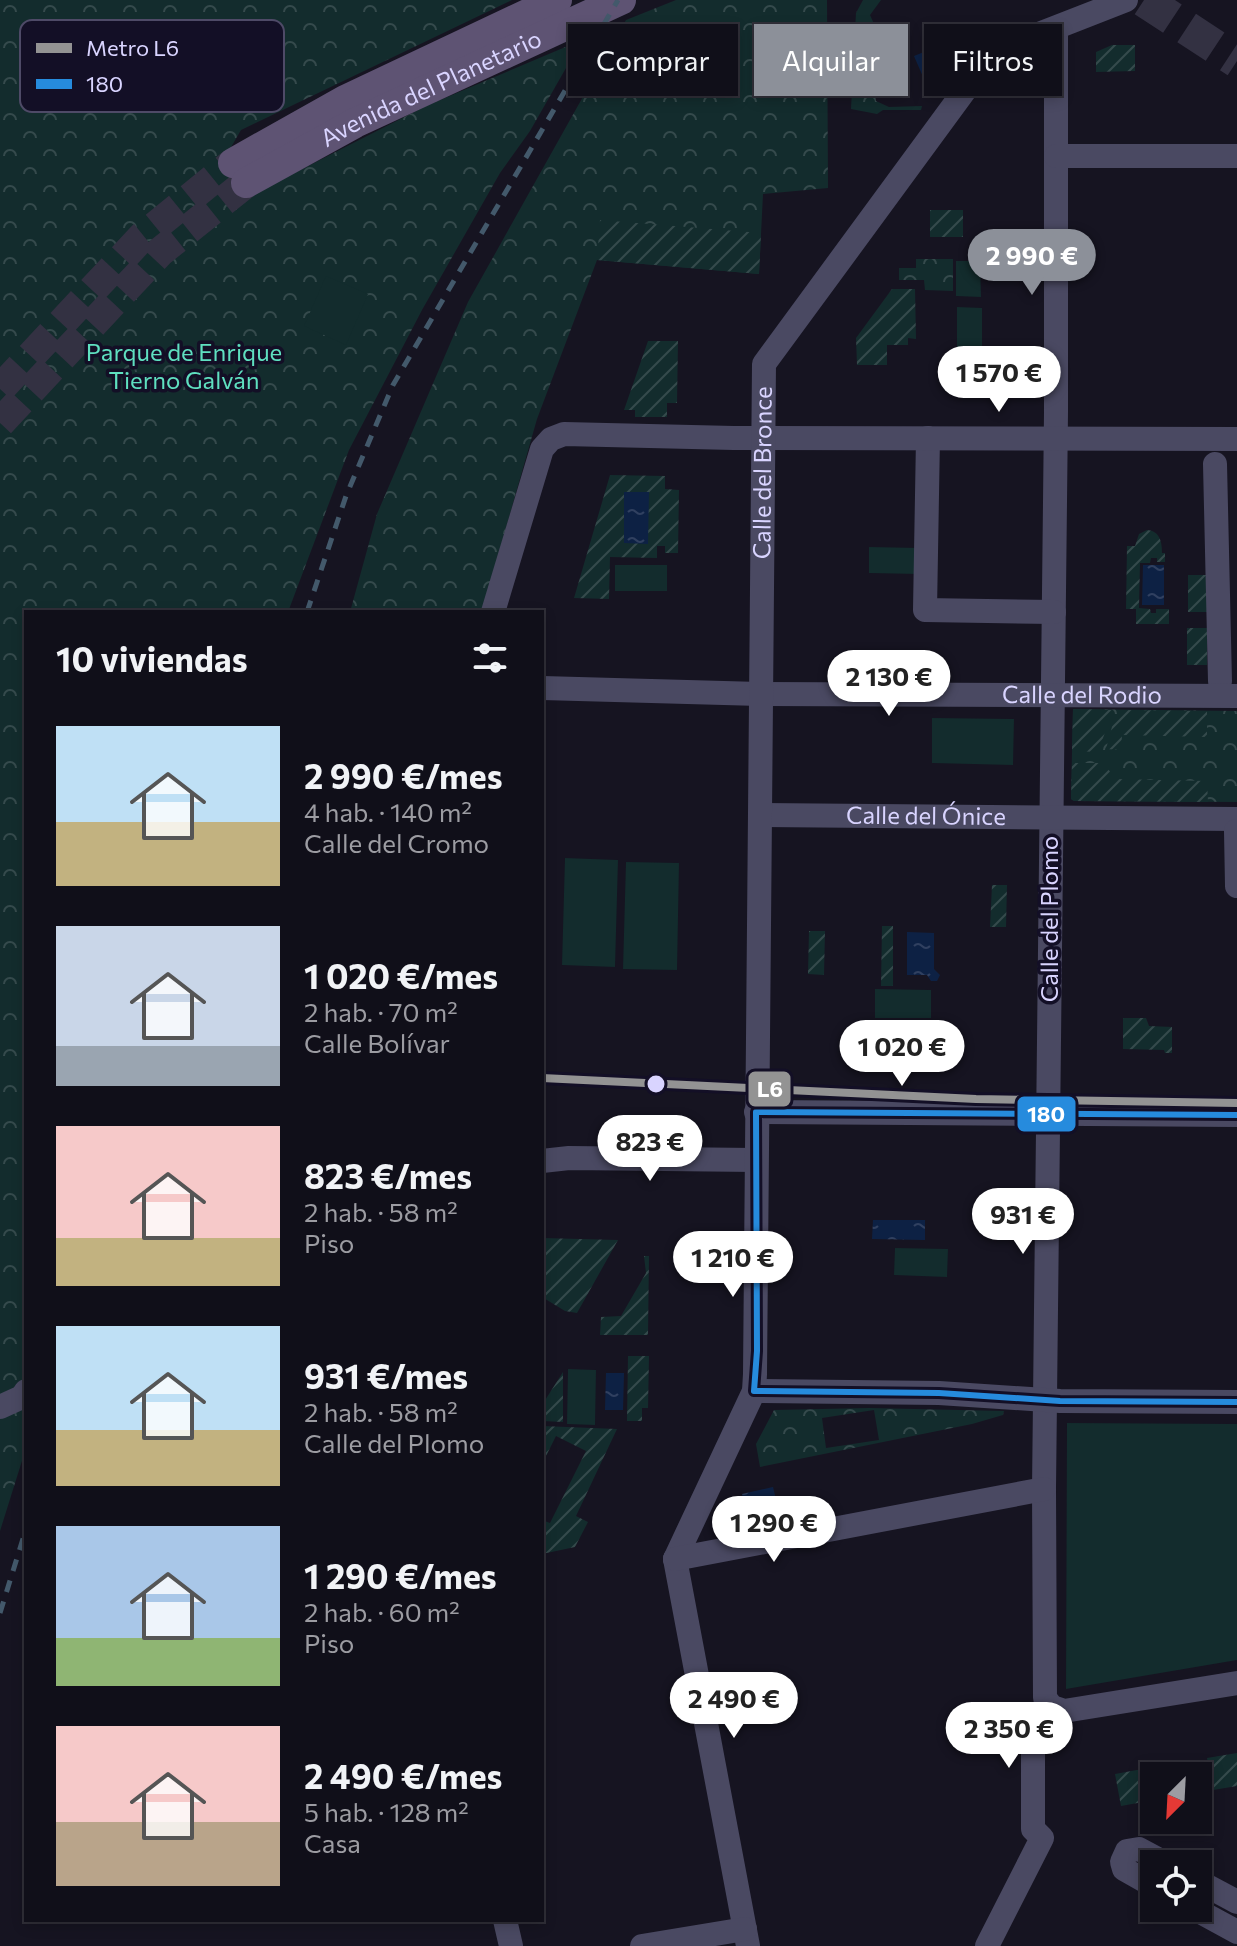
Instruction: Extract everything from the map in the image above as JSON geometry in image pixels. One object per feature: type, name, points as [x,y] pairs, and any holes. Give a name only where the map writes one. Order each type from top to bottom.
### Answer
[{"type":"main road","name":"Avenida del Planetario","points":[[557,0],[345,100],[240,173],[621,0]]},
{"type":"street","name":"Calle del Bronce","points":[[1062,26],[1126,0]]},
{"type":"street","name":"Calle del Bronce","points":[[754,1391],[757,1351],[756,1112],[764,364],[961,96]]},
{"type":"street","name":"Calle del Plomo","points":[[1052,1707],[1045,1698],[1044,1489],[1054,612],[1056,96]]},
{"type":"street","points":[[1056,156],[1237,156]]},
{"type":"street","points":[[494,610],[542,449],[551,439],[564,434],[1237,439]]},
{"type":"street","points":[[928,438],[925,610],[1054,612]]},
{"type":"street","points":[[1215,464],[1228,689]]},
{"type":"street","name":"Calle del Rodio","points":[[544,688],[760,694],[1051,695],[1228,689]]},
{"type":"street","name":"Calle del Ónice","points":[[760,815],[1237,819]]},
{"type":"street","points":[[1236,831],[1237,886]]},
{"type":"street","points":[[756,1112],[1237,1115]]},
{"type":"street","points":[[544,1161],[569,1158],[756,1160]]},
{"type":"street","points":[[642,1946],[747,1938],[675,1559],[754,1391],[1237,1402]]},
{"type":"street","points":[[0,1407],[24,1394]]},
{"type":"street","points":[[675,1559],[1044,1489]]},
{"type":"street","points":[[987,1946],[1042,1838],[1033,1829],[1033,1728],[1052,1707],[1064,1711],[1237,1683]]},
{"type":"street","points":[[1140,1878],[1124,1869],[1122,1862],[1127,1851],[1141,1850]]},
{"type":"street","points":[[1212,1889],[1237,1902]]},
{"type":"street","points":[[1212,1918],[1237,1932]]},
{"type":"street","points":[[505,1922],[511,1946]]},
{"type":"green space","name":"Parque de Enrique Tierno Galván","points":[[0,0],[512,0],[284,109],[284,20],[20,20],[20,112],[279,112],[241,130],[227,154],[253,194],[426,106],[568,46],[568,64],[530,131],[500,173],[422,310],[349,450],[289,610],[24,610],[24,1454],[0,1531]]},
{"type":"green space","points":[[676,0],[827,0],[827,24],[754,24],[754,96],[828,96],[828,188],[763,194],[759,274],[597,260],[537,419],[483,610],[351,610],[377,514],[468,302],[583,96],[738,96],[738,24],[624,24],[626,20]]},
{"type":"green space","points":[[863,0],[881,0],[870,15],[874,24],[855,24],[856,13]]},
{"type":"green space","points":[[1112,45],[1135,45],[1135,71],[1096,72],[1096,52]]},
{"type":"green space","points":[[852,96],[875,96],[876,101],[889,107],[922,106],[921,110],[883,110],[877,114],[851,109]]},
{"type":"green space","points":[[930,210],[963,210],[963,237],[930,237]]},
{"type":"green space","points":[[600,220],[761,233],[759,274],[597,260]]},
{"type":"green space","points":[[916,259],[953,259],[953,291],[925,290],[924,280],[899,280],[899,268],[916,268]]},
{"type":"green space","points":[[956,261],[980,261],[981,297],[956,296]]},
{"type":"green space","points":[[326,276],[368,294],[346,345],[304,326]]},
{"type":"green space","points":[[892,289],[915,289],[916,339],[908,338],[908,345],[887,345],[887,365],[857,365],[856,338]]},
{"type":"green space","points":[[957,307],[982,308],[982,361],[957,360]]},
{"type":"green space","points":[[648,341],[678,341],[677,403],[667,403],[667,417],[635,417],[635,410],[624,410]]},
{"type":"green space","points":[[610,475],[665,476],[665,489],[679,490],[678,553],[665,553],[665,546],[657,546],[657,558],[610,557],[609,599],[574,598]]},
{"type":"green space","points":[[1147,530],[1155,532],[1159,538],[1165,562],[1151,558],[1150,563],[1140,563],[1139,608],[1150,609],[1151,613],[1156,613],[1156,609],[1169,609],[1169,624],[1136,624],[1136,609],[1126,609],[1127,546],[1135,546],[1139,534]]},
{"type":"green space","points":[[869,547],[920,548],[919,574],[869,573]]},
{"type":"green space","points":[[615,565],[667,565],[667,591],[615,591]]},
{"type":"green space","points":[[1188,575],[1209,575],[1208,612],[1188,612]]},
{"type":"green space","points":[[1187,628],[1207,628],[1207,665],[1187,665]]},
{"type":"green space","points":[[1073,709],[1237,711],[1237,802],[1074,801],[1071,799]]},
{"type":"green space","points":[[1073,709],[1113,710],[1098,752],[1072,751]]},
{"type":"green space","points":[[1122,710],[1207,711],[1207,737],[1122,735],[1121,750],[1106,749],[1113,723]]},
{"type":"green space","points":[[932,718],[1014,719],[1013,765],[932,763]]},
{"type":"green space","points":[[1072,763],[1104,763],[1115,779],[1207,781],[1208,802],[1074,801],[1071,799]]},
{"type":"green space","points":[[565,858],[618,860],[615,967],[562,965]]},
{"type":"green space","points":[[626,862],[679,863],[677,970],[623,969]]},
{"type":"green space","points":[[992,885],[1007,885],[1006,927],[990,927]]},
{"type":"green space","points":[[882,926],[893,926],[893,986],[881,986]]},
{"type":"green space","points":[[809,931],[825,931],[824,975],[808,974]]},
{"type":"green space","points":[[875,989],[931,990],[931,1018],[875,1018]]},
{"type":"green space","points":[[1123,1018],[1146,1018],[1149,1026],[1172,1027],[1172,1053],[1123,1049]]},
{"type":"green space","points":[[544,1238],[618,1240],[577,1313],[565,1311],[544,1298]]},
{"type":"green space","points":[[895,1248],[948,1249],[947,1277],[894,1275]]},
{"type":"green space","points":[[644,1256],[649,1256],[648,1335],[600,1335],[601,1317],[621,1316],[646,1273]]},
{"type":"green space","points":[[628,1356],[649,1356],[648,1408],[642,1408],[642,1421],[627,1421]]},
{"type":"green space","points":[[568,1369],[596,1370],[595,1425],[567,1424]]},
{"type":"green space","points":[[563,1372],[563,1422],[544,1421],[544,1402]]},
{"type":"green space","points":[[869,1408],[1004,1411],[1003,1415],[972,1424],[760,1467],[756,1444],[774,1410]],"holes":[[[874,1410],[879,1440],[826,1448],[822,1418]]]},
{"type":"green space","points":[[1067,1423],[1237,1424],[1237,1660],[1066,1689]]},
{"type":"green space","points":[[544,1426],[617,1429],[576,1516],[588,1522],[575,1547],[544,1554],[544,1521],[550,1523],[586,1451],[556,1436],[544,1460]]},
{"type":"green space","points":[[1237,1753],[1237,1786],[1213,1790],[1212,1762],[1208,1762],[1207,1758]]},
{"type":"green space","points":[[1140,1769],[1140,1803],[1121,1806],[1115,1774]]},
{"type":"water","points":[[924,52],[924,79],[914,56]]},
{"type":"water","points":[[624,492],[649,492],[648,544],[624,543]]},
{"type":"water","points":[[1143,565],[1164,565],[1164,605],[1142,605]]},
{"type":"water","points":[[907,932],[934,933],[934,969],[940,975],[937,981],[931,981],[927,975],[907,975]]},
{"type":"water","points":[[873,1220],[925,1220],[925,1240],[872,1239]]},
{"type":"water","points":[[606,1373],[624,1373],[623,1410],[605,1410]]},
{"type":"water","points":[[773,1487],[778,1508],[746,1514],[742,1494]]},
{"type":"tunnel","points":[[1144,0],[1237,61]]},
{"type":"tunnel","points":[[0,389],[142,237],[233,163]]},
{"type":"tunnel","points":[[0,423],[160,252],[246,183]]},
{"type":"railway","points":[[308,610],[346,496],[393,385],[618,0]]},
{"type":"railway","points":[[0,1613],[24,1535]]},
{"type":"metro line","name":"L6","points":[[544,1078],[976,1099],[1237,1103]]},
{"type":"transit line","name":"180","points":[[1237,1115],[756,1112],[757,1351],[754,1391],[939,1393],[1060,1401],[1237,1402]]}]
